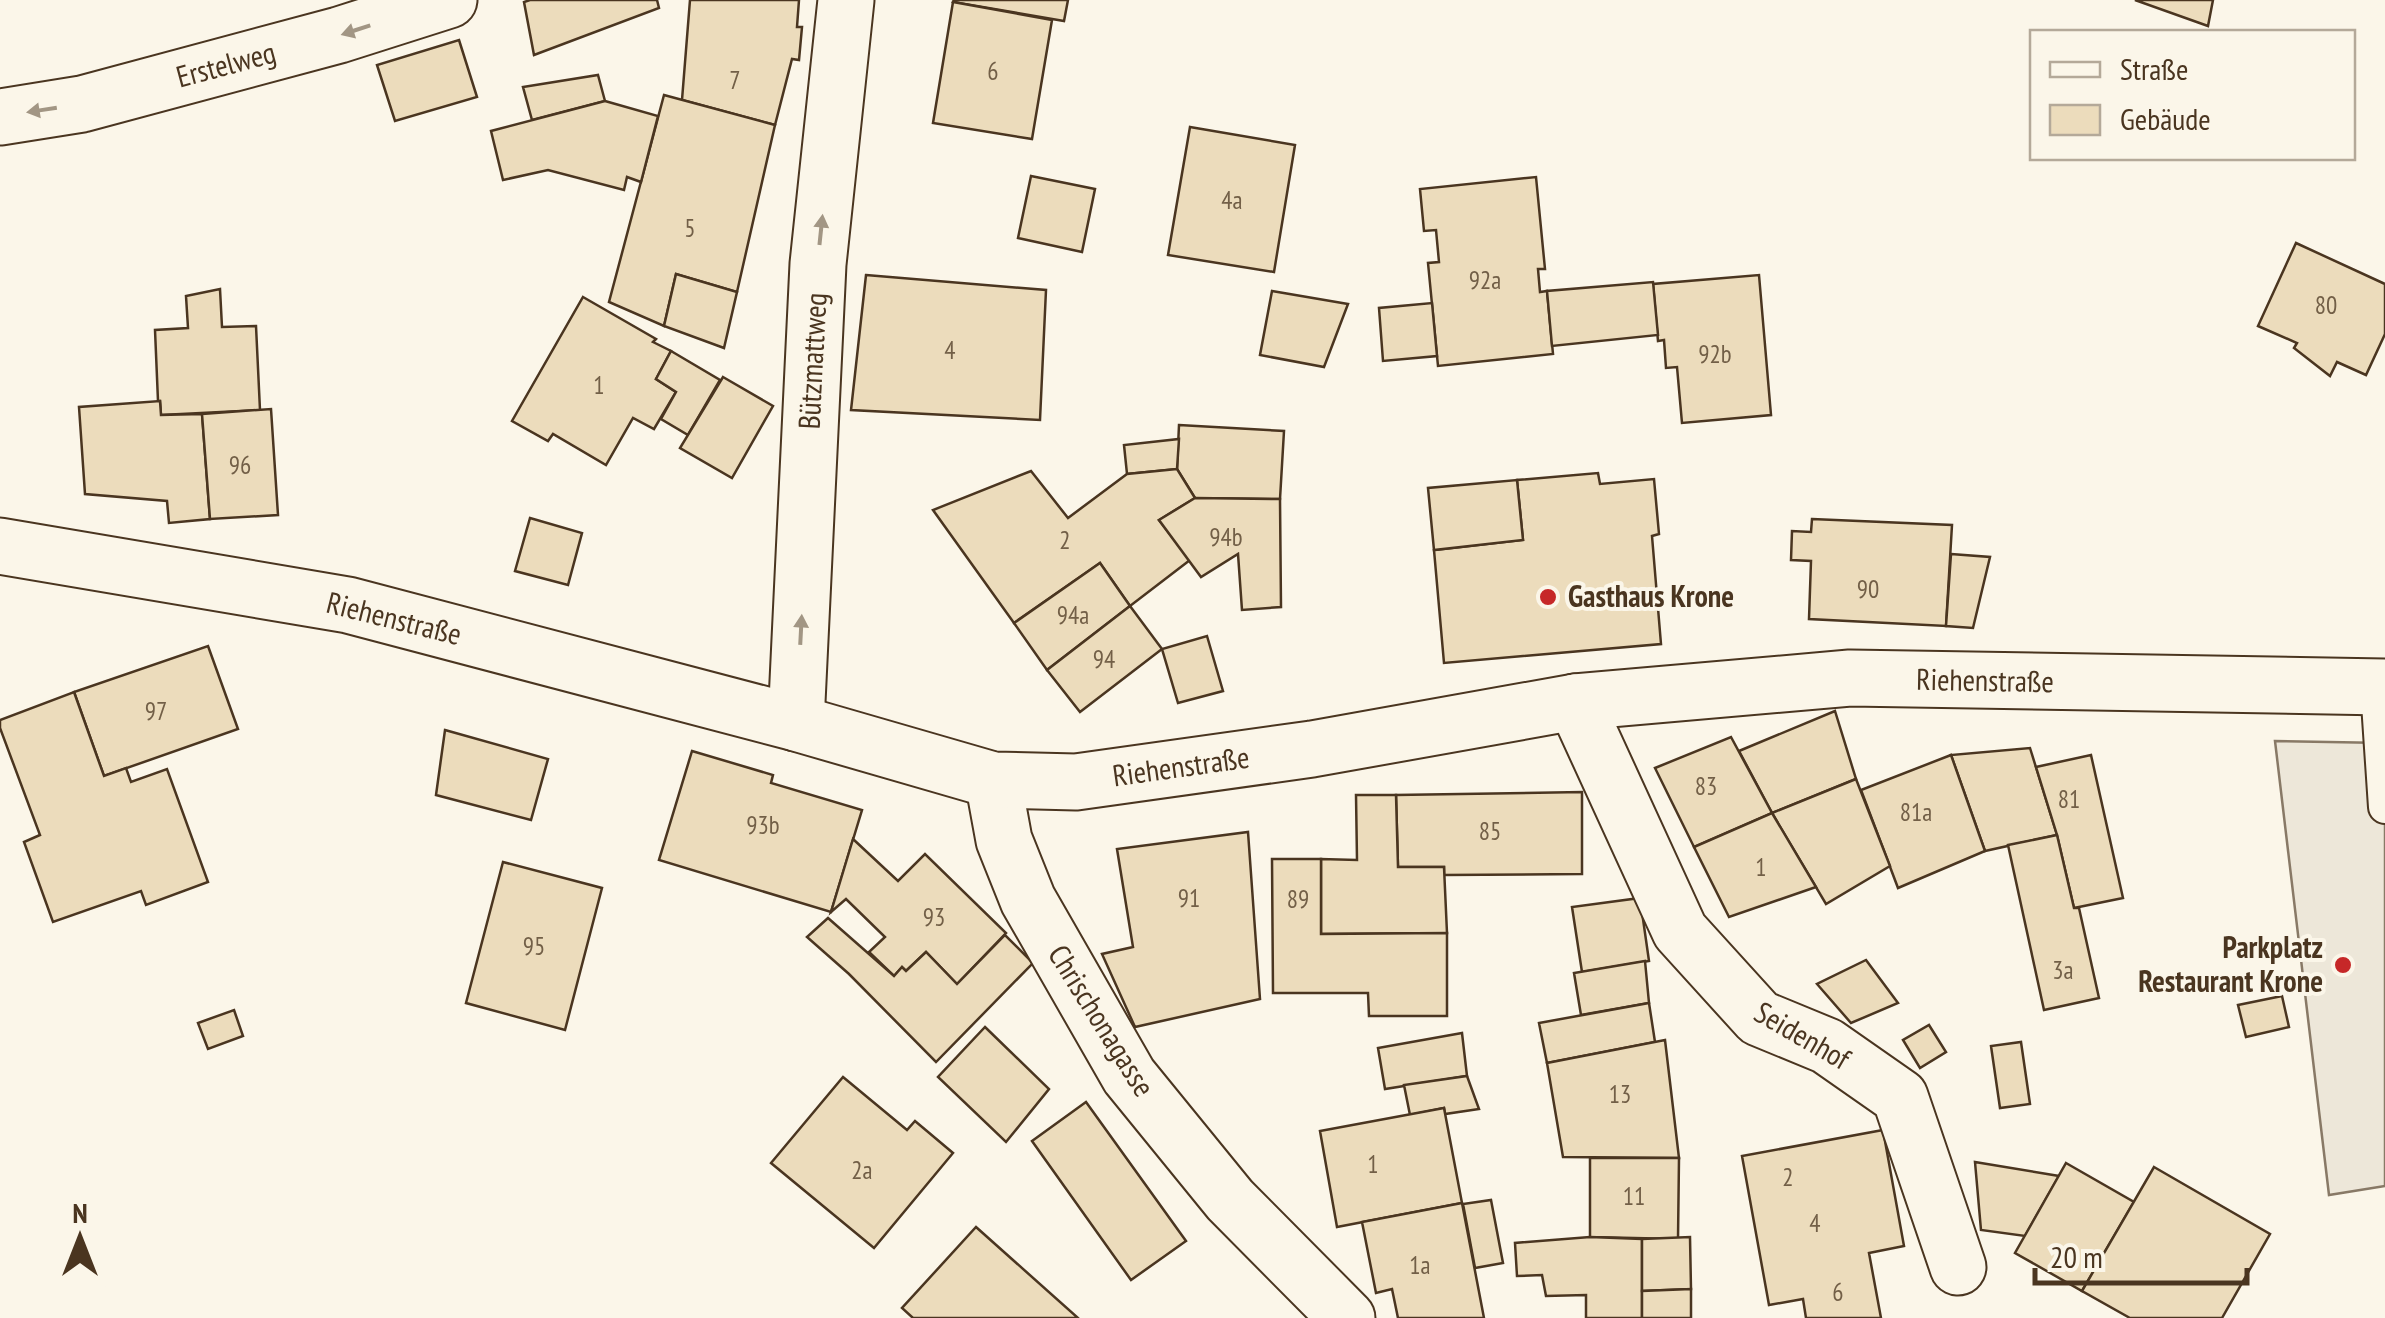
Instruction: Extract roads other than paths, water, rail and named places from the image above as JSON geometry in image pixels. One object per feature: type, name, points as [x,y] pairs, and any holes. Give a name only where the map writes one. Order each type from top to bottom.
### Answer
[{"type":"street","name":"Erstelweg","points":[[0,117],[82,104],[339,35],[449,0]]},
{"type":"street","name":"Bützmattweg","points":[[796,723],[818,264],[846,0]]},
{"type":"street","name":"Riehenstraße","points":[[0,546],[348,605],[796,723],[992,780],[1076,782],[1312,749],[1575,702],[1850,678],[2381,688]]},
{"type":"street","name":"Seidenhof","points":[[1575,702],[1680,931],[1759,1018],[1826,1046],[1900,1097],[1958,1267]]},
{"type":"street","name":"Chrischonagasse","points":[[992,780],[1004,840],[1028,900],[1129,1076],[1230,1200],[1347,1318]]},
{"type":"lane","points":[[2381,688],[2385,807]]},
{"type":"place","name":"Gasthaus Krone","points":[[1548,597]]},
{"type":"place","name":"Parkplatz Restaurant Krone","points":[[2343,965]]}]
